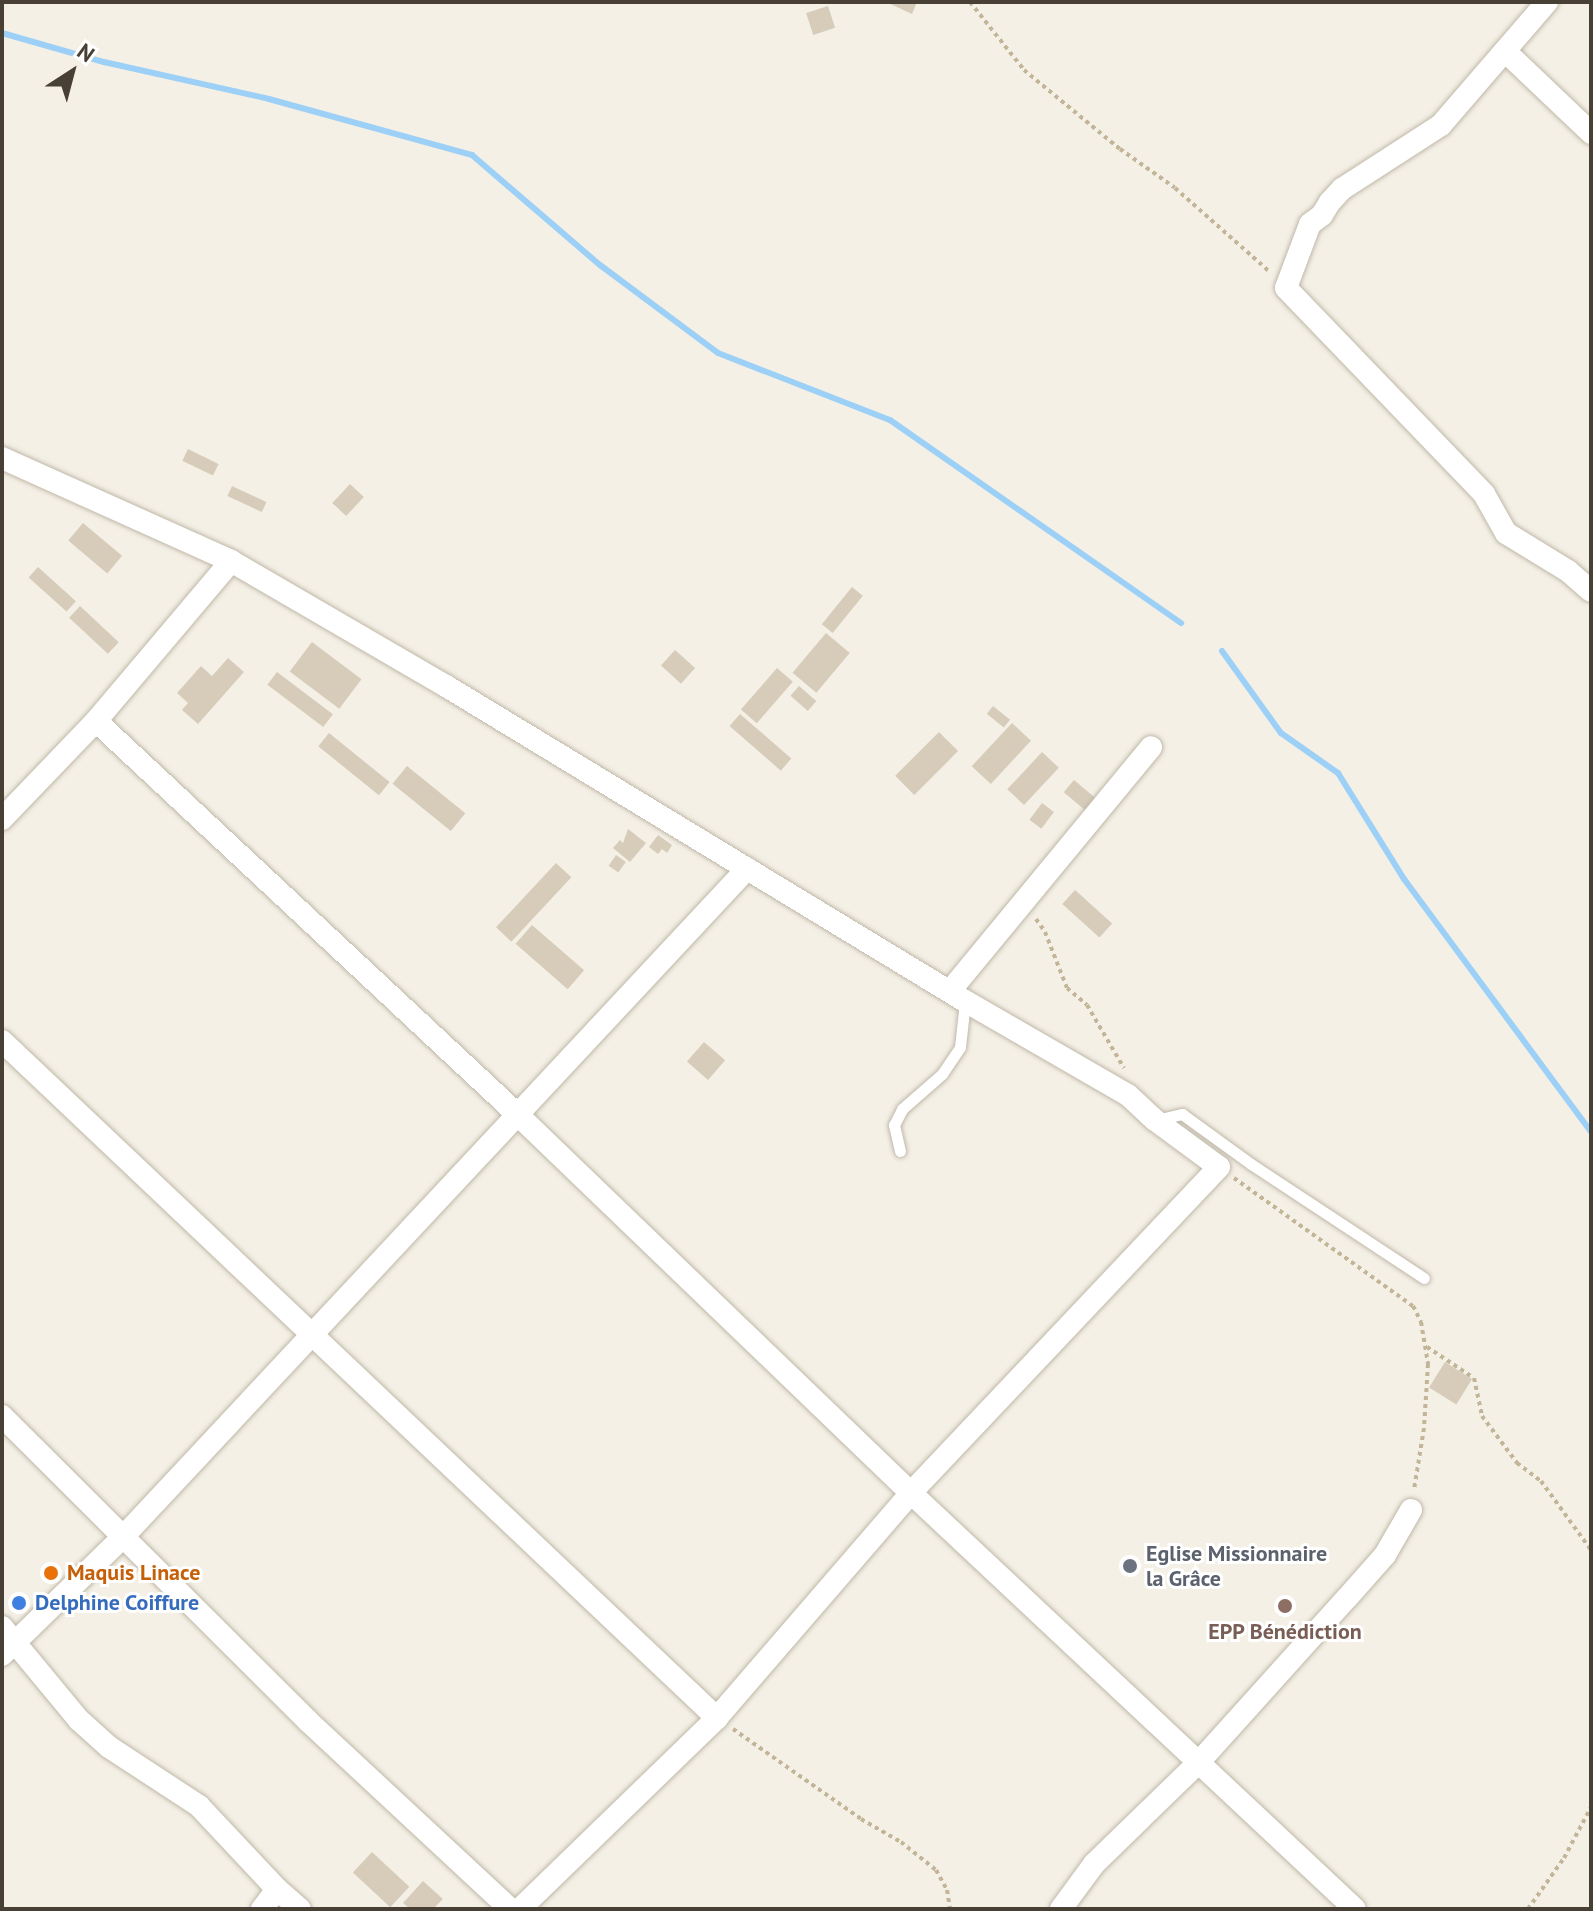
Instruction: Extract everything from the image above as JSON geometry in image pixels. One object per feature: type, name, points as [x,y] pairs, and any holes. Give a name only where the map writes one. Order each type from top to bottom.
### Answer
[{"type":"street","points":[[1547,2],[1441,125],[1336,195],[1322,215],[1310,224],[1286,288],[1484,494],[1506,533],[1568,571],[1591,591]]},
{"type":"street","points":[[1505,51],[1591,133]]},
{"type":"street","points":[[7,466],[231,561],[1128,1095],[1155,1120],[1219,1167],[911,1493],[717,1718],[520,1909]]},
{"type":"street","points":[[2,819],[96,721],[231,561]]},
{"type":"street","points":[[96,721],[517,1114],[911,1493],[1355,1909]]},
{"type":"street","points":[[958,996],[1024,900],[1151,747]]},
{"type":"street","points":[[300,1909],[277,1889],[199,1806],[109,1747],[79,1720],[7,1640],[122,1538],[747,869]]},
{"type":"street","points":[[2,1041],[717,1718]]},
{"type":"street","points":[[2,1416],[309,1722],[510,1909]]},
{"type":"street","points":[[1061,1909],[1094,1864],[1200,1761],[1385,1555],[1411,1510]]},
{"type":"street","points":[[262,1909],[277,1889]]},
{"type":"lane","points":[[900,1151],[894,1125],[902,1109],[942,1074],[960,1047],[958,996]]},
{"type":"lane","points":[[1155,1120],[1182,1114],[1251,1164],[1424,1278]]},
{"type":"path","points":[[970,2],[1024,70],[1120,149],[1175,188],[1286,288]]},
{"type":"path","points":[[1024,900],[1045,932],[1067,988],[1087,1005],[1125,1069],[1128,1095]]},
{"type":"path","points":[[1219,1167],[1413,1306],[1427,1347],[1424,1428],[1411,1510]]},
{"type":"path","points":[[1427,1347],[1474,1378],[1482,1416],[1517,1463],[1541,1481],[1591,1550]]},
{"type":"path","points":[[717,1718],[936,1870],[947,1890],[950,1909]]},
{"type":"path","points":[[1528,1909],[1564,1858],[1591,1807]]},
{"type":"building","points":[[886,2],[917,2],[912,14]]},
{"type":"building","points":[[828,6],[835,28],[813,35],[806,13]]},
{"type":"building","points":[[188,449],[219,464],[213,476],[182,461]]},
{"type":"building","points":[[350,484],[364,497],[346,516],[332,503]]},
{"type":"building","points":[[232,486],[266,502],[262,512],[227,496]]},
{"type":"building","points":[[83,523],[122,556],[107,573],[68,541]]},
{"type":"building","points":[[38,567],[76,601],[67,612],[29,577]]},
{"type":"building","points":[[852,587],[863,596],[833,633],[822,624]]},
{"type":"building","points":[[80,606],[119,642],[108,654],[69,618]]},
{"type":"building","points":[[826,633],[850,653],[816,693],[793,673]]},
{"type":"building","points":[[312,642],[362,679],[339,709],[290,672]]},
{"type":"building","points":[[675,650],[695,668],[681,684],[661,666]]},
{"type":"building","points":[[228,658],[244,672],[198,724],[182,710],[188,703],[177,693],[201,666],[212,676]]},
{"type":"building","points":[[777,668],[793,682],[757,723],[741,710]]},
{"type":"building","points":[[277,672],[333,714],[323,727],[267,685]]},
{"type":"building","points":[[799,686],[816,701],[808,711],[790,696]]},
{"type":"building","points":[[993,706],[1010,720],[1004,728],[987,714]]},
{"type":"building","points":[[740,714],[791,759],[781,771],[730,726]]},
{"type":"building","points":[[1012,723],[1031,741],[991,784],[972,766]]},
{"type":"building","points":[[939,732],[958,751],[914,795],[895,776]]},
{"type":"building","points":[[329,733],[390,782],[379,795],[318,746]]},
{"type":"building","points":[[1042,752],[1059,768],[1024,805],[1007,789]]},
{"type":"building","points":[[407,766],[465,813],[451,831],[393,784]]},
{"type":"building","points":[[1074,780],[1099,801],[1089,813],[1064,792]]},
{"type":"building","points":[[1042,803],[1054,812],[1041,829],[1029,820]]},
{"type":"building","points":[[628,829],[646,843],[630,862],[613,848],[620,840],[623,843]]},
{"type":"building","points":[[658,835],[672,845],[667,853],[662,849],[658,854],[649,847]]},
{"type":"building","points":[[616,855],[626,862],[618,873],[609,866]]},
{"type":"building","points":[[556,863],[571,877],[511,942],[496,927]]},
{"type":"building","points":[[1075,890],[1112,923],[1099,938],[1062,904]]},
{"type":"building","points":[[532,925],[584,970],[568,989],[516,944]]},
{"type":"building","points":[[704,1042],[725,1060],[708,1080],[687,1062]]},
{"type":"building","points":[[1445,1362],[1472,1379],[1456,1404],[1429,1387]]},
{"type":"building","points":[[372,1852],[409,1887],[390,1907],[353,1872]]},
{"type":"building","points":[[423,1881],[443,1899],[433,1909],[410,1909],[403,1903]]},
{"type":"waterway","points":[[2,33],[104,62],[269,99],[472,155],[600,265],[718,353],[890,420],[1181,623]]},
{"type":"waterway","points":[[1222,651],[1281,733],[1338,773],[1404,879],[1591,1132]]},
{"type":"place","name":"Eglise Missionnaire la Grâce","points":[[1130,1566]]},
{"type":"place","name":"Maquis Linace","points":[[51,1573]]},
{"type":"place","name":"Delphine Coiffure","points":[[19,1603]]},
{"type":"place","name":"EPP Bénédiction","points":[[1285,1606]]}]
